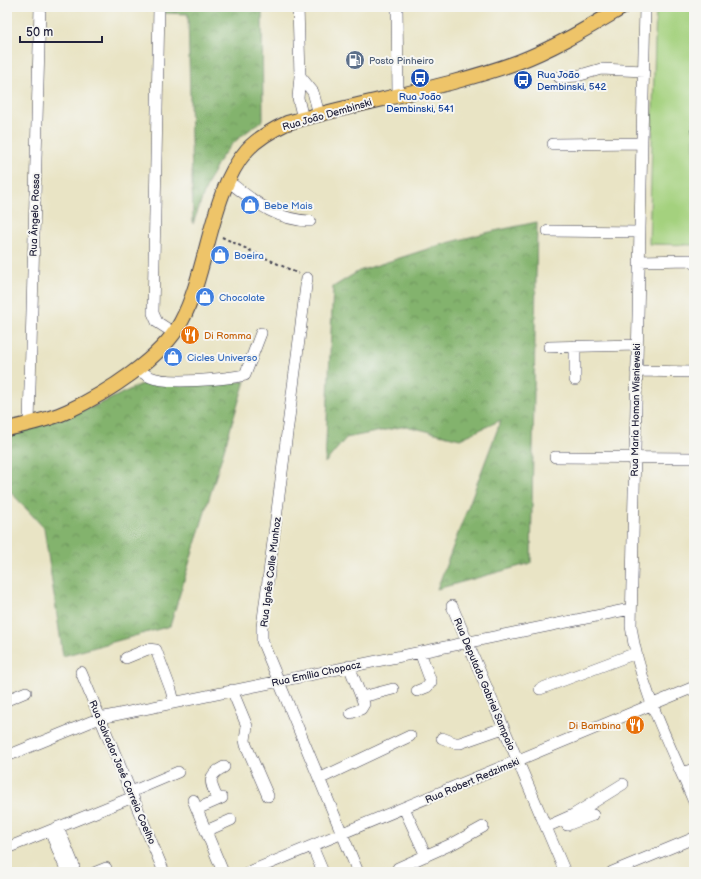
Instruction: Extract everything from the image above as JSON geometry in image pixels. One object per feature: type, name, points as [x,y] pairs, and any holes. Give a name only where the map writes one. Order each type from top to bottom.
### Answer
[{"type":"main road","name":"Rua João Dembinski","points":[[7,429],[46,419],[75,408],[111,387],[137,369],[154,356],[174,333],[190,303],[228,181],[247,150],[260,138],[287,123],[472,76],[519,62],[568,39],[623,7]]},
{"type":"street","name":"Rua Ângelo Rossa","points":[[29,424],[40,7]]},
{"type":"street","points":[[159,7],[153,313],[157,322],[174,333]]},
{"type":"street","points":[[298,7],[300,76],[298,98],[303,119]]},
{"type":"street","points":[[397,7],[398,94]]},
{"type":"street","name":"Rua Maria Homan Wisniewski","points":[[645,7],[630,609],[636,653],[653,705],[694,802]]},
{"type":"street","points":[[559,77],[578,76],[601,69],[644,71]]},
{"type":"street","points":[[300,76],[313,92],[319,114]]},
{"type":"street","points":[[553,144],[642,143]]},
{"type":"street","points":[[228,181],[263,208],[293,221],[310,221]]},
{"type":"street","points":[[548,231],[640,232]]},
{"type":"street","points":[[639,261],[690,260],[694,263]]},
{"type":"street","name":"Rua Ignês Colle Munhoz","points":[[307,278],[286,428],[282,474],[262,627],[264,647],[358,872]]},
{"type":"street","points":[[137,369],[150,377],[163,379],[216,380],[245,375],[261,333]]},
{"type":"street","points":[[575,346],[575,380]]},
{"type":"street","points":[[549,347],[637,346]]},
{"type":"street","points":[[636,371],[694,372]]},
{"type":"street","points":[[555,457],[694,458]]},
{"type":"street","name":"Rua Deputado Gabriel Sampaio","points":[[452,606],[565,872]]},
{"type":"street","name":"Rua Emília Chopacz","points":[[7,756],[100,718],[630,609]]},
{"type":"street","points":[[126,658],[148,649],[153,648],[156,650],[174,702]]},
{"type":"street","points":[[417,691],[427,687],[431,682],[420,652]]},
{"type":"street","points":[[540,689],[636,653]]},
{"type":"street","points":[[349,666],[362,697],[363,707],[351,713]]},
{"type":"street","name":"Rua Salvador José Correia Coelho","points":[[81,672],[164,872]]},
{"type":"street","name":"Rua Robert Redzimski","points":[[249,872],[694,687]]},
{"type":"street","points":[[362,697],[393,689]]},
{"type":"street","points":[[232,690],[247,726],[248,730],[245,740],[246,746],[268,796]]},
{"type":"street","points":[[7,700],[26,692]]},
{"type":"street","points":[[442,738],[455,743],[460,743],[504,728]]},
{"type":"street","points":[[319,779],[410,736]]},
{"type":"street","points":[[223,872],[195,805],[220,799],[211,783],[211,777],[215,771],[224,767]]},
{"type":"street","points":[[682,773],[694,769]]},
{"type":"street","points":[[7,848],[54,829],[178,772]]},
{"type":"street","points":[[547,830],[624,784]]},
{"type":"street","points":[[404,808],[426,856]]},
{"type":"street","points":[[547,830],[593,815]]},
{"type":"street","points":[[206,831],[230,820]]},
{"type":"street","points":[[398,868],[454,843],[483,827]]},
{"type":"street","points":[[54,829],[70,869]]},
{"type":"street","points":[[612,872],[694,838]]},
{"type":"street","points":[[312,846],[323,872]]},
{"type":"path","points":[[694,118],[691,130],[694,137]]},
{"type":"path","points":[[212,232],[307,278]]},
{"type":"green space","points":[[163,7],[262,7],[263,120],[235,142],[225,152],[216,166],[193,224],[188,14],[163,13]]},
{"type":"green space","points":[[656,7],[694,7],[694,245],[649,244]]},
{"type":"green space","points":[[537,222],[531,563],[437,589],[501,420],[460,439],[406,426],[346,438],[325,463],[333,287],[359,271],[440,245],[485,233]]},
{"type":"green space","points":[[150,380],[215,384],[245,381],[170,626],[63,656],[44,528],[7,488],[7,434],[65,417],[102,403]]},
{"type":"place","name":"Posto Pinheiro","points":[[355,60]]},
{"type":"place","name":"Rua João Dembinski, 541","points":[[420,78]]},
{"type":"place","name":"Rua João Dembinski, 542","points":[[523,80]]},
{"type":"place","name":"Bebe Mais","points":[[250,205]]},
{"type":"place","name":"Boeira","points":[[220,255]]},
{"type":"place","name":"Chocolate","points":[[205,297]]},
{"type":"place","name":"Di Romma","points":[[190,335]]},
{"type":"place","name":"Cicles Universo","points":[[173,357]]},
{"type":"place","name":"Di Bambina","points":[[635,725]]}]
